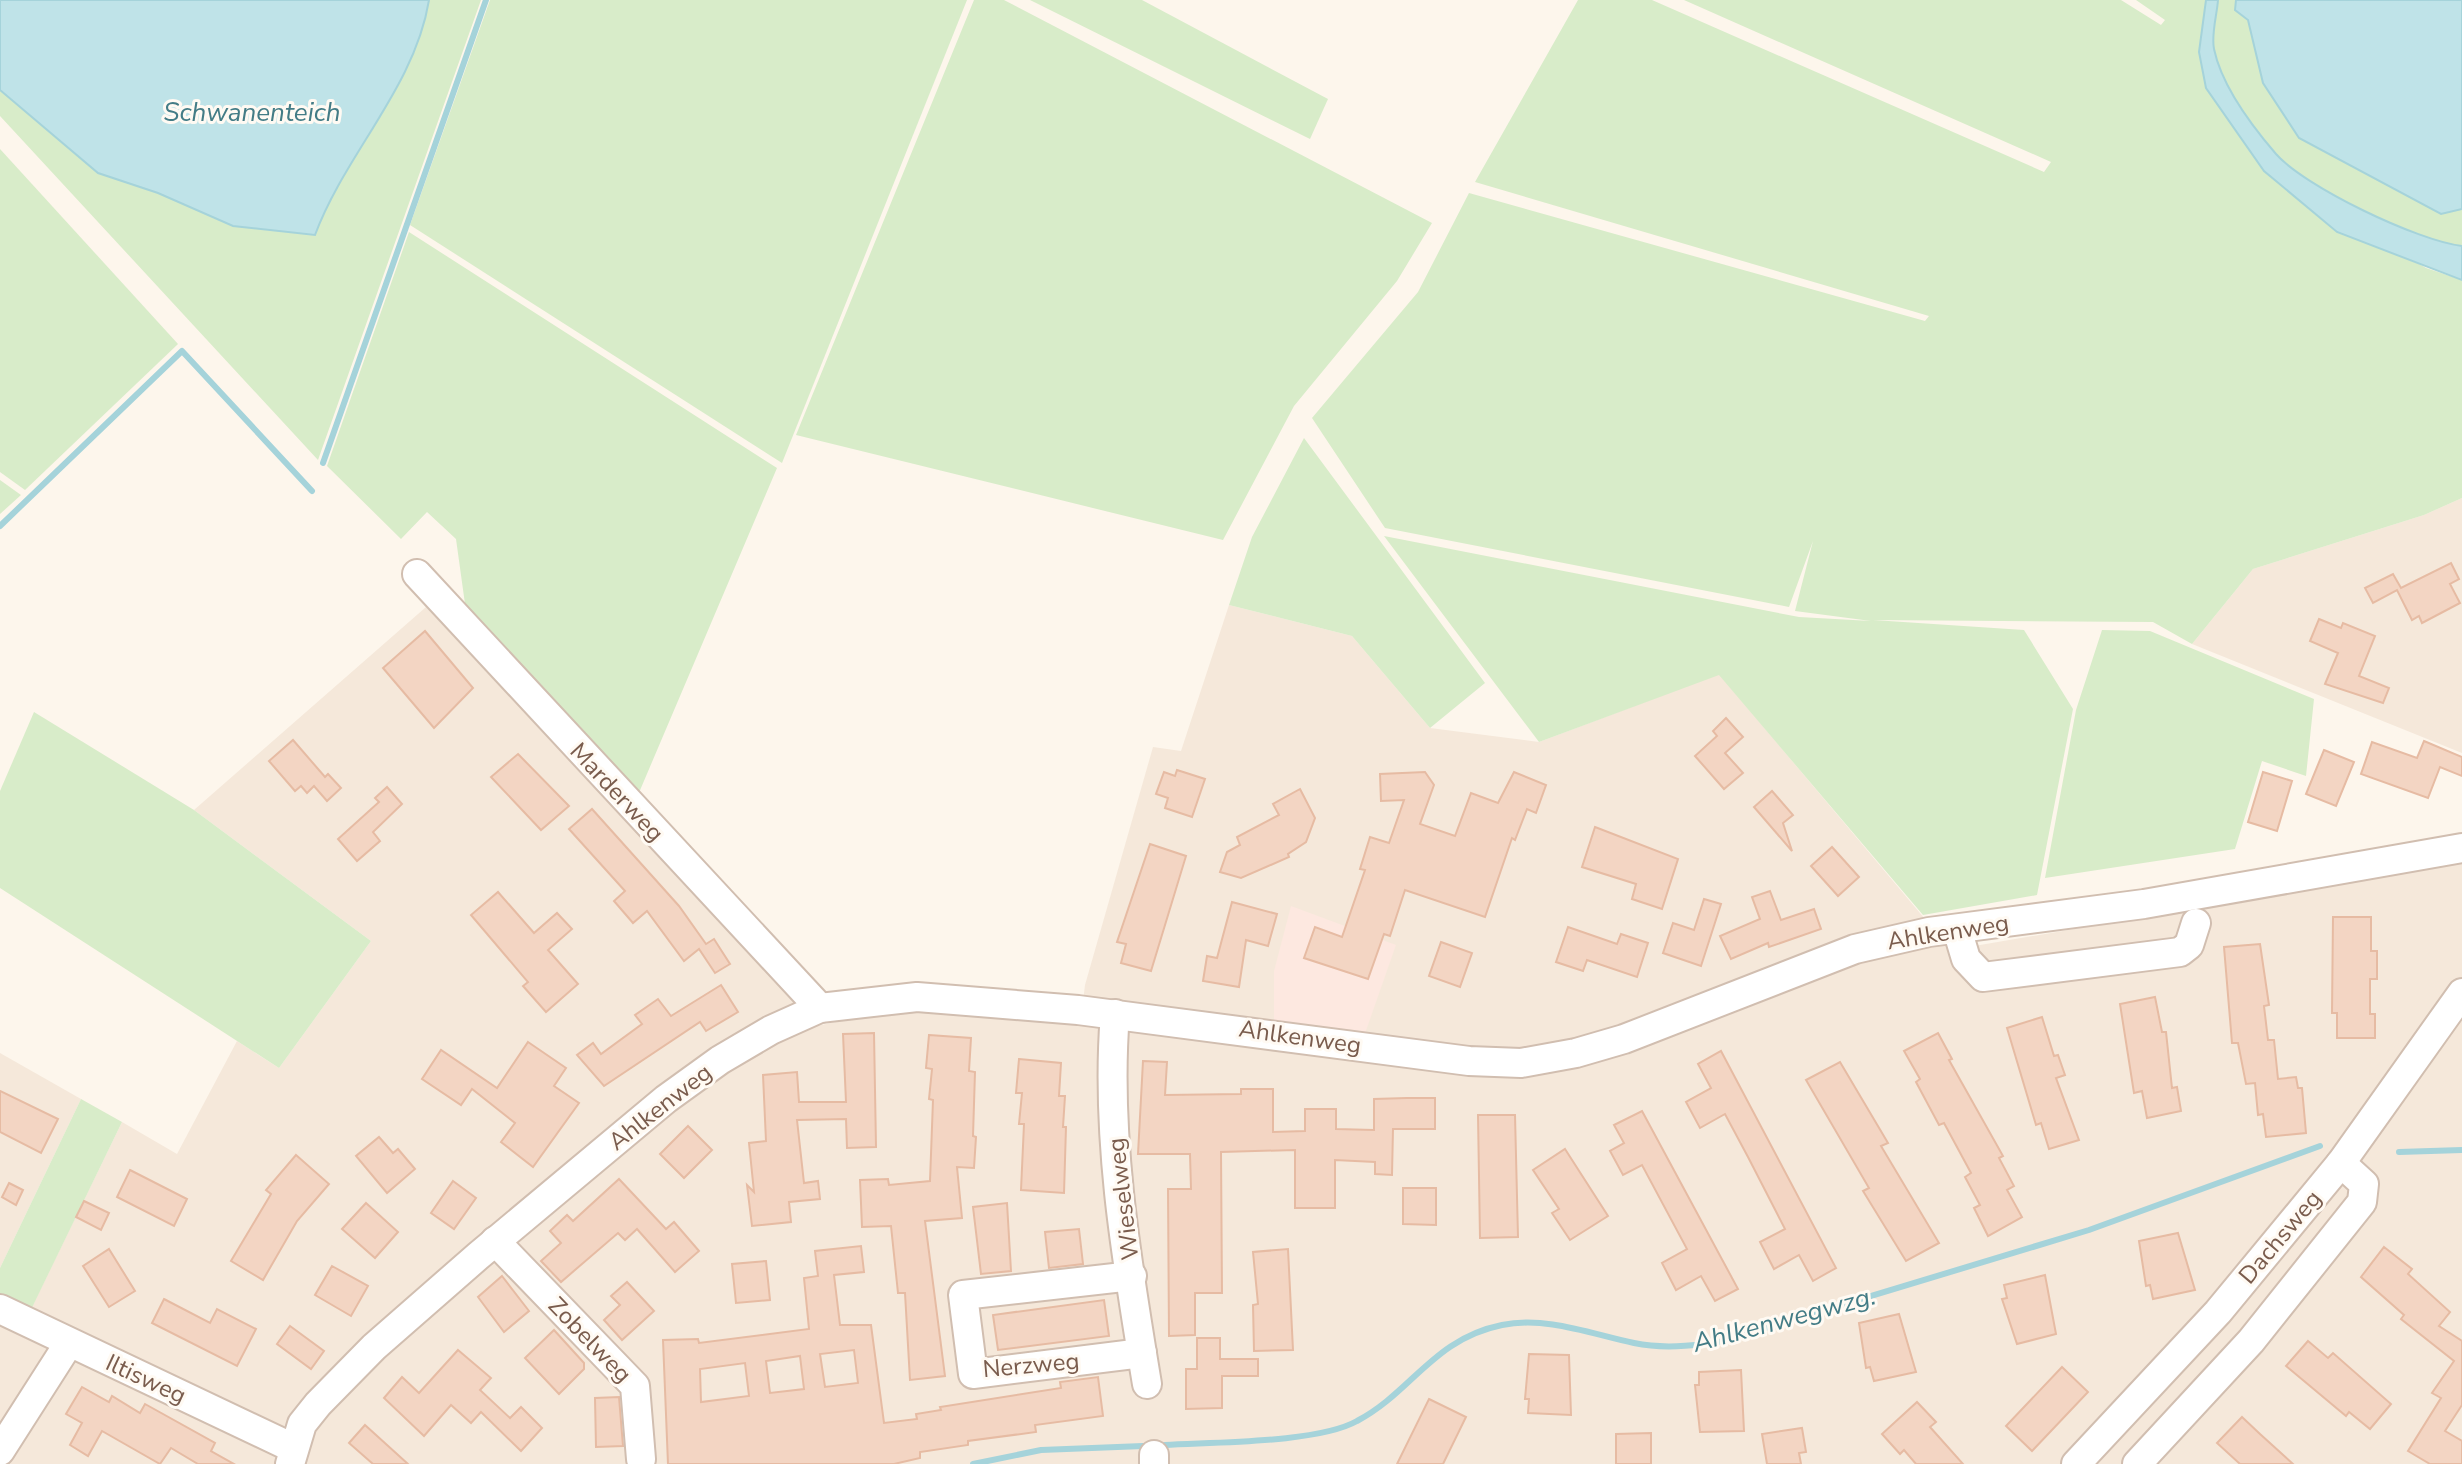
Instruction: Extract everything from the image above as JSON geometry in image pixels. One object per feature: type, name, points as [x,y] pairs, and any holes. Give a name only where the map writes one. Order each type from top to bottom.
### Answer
[{"type":"street","name":"Marderweg","points":[[417,574],[820,1008]]},
{"type":"street","name":"Ahlkenweg","points":[[292,1456],[302,1424],[318,1404],[374,1347],[495,1241],[666,1099],[720,1060],[771,1030],[820,1008],[917,997],[1115,1014],[1469,1061],[1521,1063],[1624,1039],[1855,949],[1957,929],[2144,904],[2462,848]]},
{"type":"street","points":[[1957,929],[1966,959],[1983,977],[2180,952],[2189,945],[2196,923]]},
{"type":"street","name":"Dachsweg","points":[[2076,1464],[2218,1312],[2341,1163],[2462,993]]},
{"type":"street","name":"Wieselweg","points":[[1115,1014],[1110,1075],[1147,1384]]},
{"type":"street","points":[[2137,1464],[2251,1341],[2362,1202],[2364,1184],[2341,1163]]},
{"type":"street","name":"Zobelweg","points":[[495,1241],[635,1386],[641,1459]]},
{"type":"street","name":"Nerzweg","points":[[1132,1276],[963,1295],[973,1374],[1142,1353]]},
{"type":"street","name":"Iltisweg","points":[[0,1309],[292,1456]]},
{"type":"street","points":[[2218,1312],[2251,1341]]},
{"type":"street","points":[[0,1451],[69,1343]]},
{"type":"shaded area","points":[[2462,498],[2462,753],[2192,644],[2253,569],[2424,515]]},
{"type":"shaded area","points":[[1229,605],[1352,636],[1430,728],[1539,742],[1719,674],[1951,950],[2185,910],[2462,857],[2462,1464],[0,1464],[0,1309],[25,1321],[122,1122],[177,1154],[237,1041],[279,1068],[371,941],[194,810],[426,607],[817,1026],[898,1008],[1080,1025],[1085,985],[1153,747],[1181,751]]},
{"type":"shaded area","points":[[1291,906],[1396,945],[1361,1045],[1274,1033],[1274,971]]},
{"type":"shaded area","points":[[0,1053],[81,1099],[0,1268]]},
{"type":"green space","points":[[429,0],[481,0],[318,460],[0,116],[0,90],[98,173],[315,235],[328,205],[410,62]]},
{"type":"green space","points":[[490,0],[967,0],[782,463],[410,225]]},
{"type":"green space","points":[[974,0],[1004,0],[1432,223],[1397,281],[1294,406],[1223,540],[796,435]]},
{"type":"green space","points":[[1030,0],[1142,0],[1328,99],[1310,139]]},
{"type":"green space","points":[[1578,0],[1652,0],[2044,172],[2051,162],[1684,0],[2121,0],[2161,25],[2165,20],[2136,0],[2206,0],[2199,52],[2264,171],[2426,268],[2462,280],[2462,498],[2424,515],[2253,569],[2192,644],[2153,622],[1873,620],[2024,630],[2073,709],[2037,895],[1923,915],[1719,675],[1539,742],[1384,536],[1799,617],[1871,621],[1795,611],[1813,541],[1789,607],[1385,528],[1312,418],[1418,292],[1469,193],[1925,321],[1929,316],[1475,182]]},
{"type":"green space","points":[[2218,0],[2236,0],[2235,10],[2248,20],[2263,83],[2441,214],[2462,209],[2462,246],[2418,234],[2363,210],[2311,182],[2276,154],[2239,105],[2218,63],[2213,37]]},
{"type":"green space","points":[[0,149],[178,344],[25,490],[0,472]]},
{"type":"green space","points":[[409,232],[777,468],[638,795],[465,604],[456,539],[427,512],[401,539],[327,466]]},
{"type":"green space","points":[[1304,438],[1485,683],[1430,728],[1352,636],[1229,605],[1252,537]]},
{"type":"green space","points":[[0,480],[21,495],[0,514]]},
{"type":"green space","points":[[2102,630],[2150,631],[2314,699],[2306,776],[2262,761],[2235,849],[2045,878],[2076,710]]},
{"type":"green space","points":[[34,712],[194,810],[371,941],[279,1068],[0,888],[0,791]]},
{"type":"green space","points":[[81,1099],[122,1122],[25,1322],[0,1309],[0,1268]]},
{"type":"water","name":"Schwanenteich","points":[[0,0],[429,0],[410,62],[328,205],[315,235],[233,226],[158,193],[98,173],[0,90]]},
{"type":"water","points":[[2206,0],[2218,0],[2213,43],[2224,77],[2248,118],[2276,154],[2311,182],[2363,210],[2418,234],[2462,246],[2462,280],[2337,232],[2264,171],[2206,88],[2199,52]]},
{"type":"water","points":[[2236,0],[2462,0],[2462,209],[2441,214],[2299,138],[2263,83],[2248,20],[2235,10]]},
{"type":"building","points":[[2451,563],[2459,579],[2450,584],[2460,603],[2422,623],[2419,616],[2412,620],[2397,590],[2373,603],[2365,588],[2393,574],[2401,588]]},
{"type":"building","points":[[2319,619],[2341,628],[2343,623],[2375,636],[2359,676],[2389,688],[2383,703],[2325,684],[2338,653],[2310,641]]},
{"type":"building","points":[[425,631],[473,688],[434,728],[383,668]]},
{"type":"building","points":[[1726,718],[1743,737],[1725,753],[1743,773],[1724,789],[1695,756],[1717,736],[1713,731]]},
{"type":"building","points":[[293,740],[325,777],[328,774],[341,788],[327,801],[314,786],[307,793],[301,786],[295,791],[269,761]]},
{"type":"building","points":[[2424,741],[2462,757],[2462,776],[2440,767],[2428,798],[2361,774],[2372,742],[2417,758]]},
{"type":"building","points":[[2324,750],[2354,762],[2336,806],[2306,794]]},
{"type":"building","points":[[518,754],[569,806],[541,830],[491,777]]},
{"type":"building","points":[[1177,770],[1205,779],[1192,817],[1165,808],[1168,798],[1156,794],[1164,772],[1175,776]]},
{"type":"building","points":[[1425,772],[1434,785],[1420,824],[1455,836],[1471,793],[1498,803],[1514,772],[1546,785],[1536,813],[1527,809],[1515,840],[1512,838],[1485,917],[1405,890],[1390,936],[1384,934],[1368,979],[1304,958],[1315,927],[1342,937],[1365,870],[1360,869],[1370,837],[1389,843],[1404,800],[1381,801],[1380,774]]},
{"type":"building","points":[[2263,772],[2292,781],[2277,831],[2248,822]]},
{"type":"building","points":[[387,787],[402,804],[373,832],[380,841],[357,861],[338,839],[379,802],[375,798]]},
{"type":"building","points":[[1300,789],[1315,818],[1306,842],[1288,854],[1289,857],[1241,878],[1220,872],[1227,852],[1240,845],[1237,837],[1279,815],[1273,804]]},
{"type":"building","points":[[1772,791],[1793,815],[1783,823],[1792,851],[1754,807]]},
{"type":"building","points":[[592,809],[679,906],[706,944],[714,939],[730,964],[715,973],[699,949],[684,961],[647,911],[633,923],[614,901],[625,891],[569,829]]},
{"type":"building","points":[[1595,827],[1678,859],[1662,909],[1632,899],[1636,884],[1582,867]]},
{"type":"building","points":[[1150,844],[1186,856],[1151,971],[1121,963],[1126,944],[1117,942]]},
{"type":"building","points":[[1832,847],[1859,877],[1838,896],[1811,866]]},
{"type":"building","points":[[1770,891],[1781,920],[1814,909],[1821,929],[1769,947],[1768,943],[1731,959],[1720,936],[1760,919],[1752,897]]},
{"type":"building","points":[[498,892],[534,933],[557,913],[572,929],[548,950],[578,984],[546,1012],[523,986],[528,982],[471,915]]},
{"type":"building","points":[[1704,899],[1721,904],[1701,966],[1663,953],[1673,923],[1694,930]]},
{"type":"building","points":[[1232,902],[1277,914],[1268,946],[1246,940],[1239,987],[1203,981],[1207,956],[1217,958]]},
{"type":"building","points":[[2333,917],[2371,917],[2371,951],[2377,951],[2377,979],[2370,979],[2370,1014],[2375,1014],[2375,1038],[2337,1038],[2337,1013],[2332,1013]]},
{"type":"building","points":[[1568,927],[1617,944],[1621,934],[1648,943],[1637,977],[1587,960],[1583,971],[1556,962]]},
{"type":"building","points":[[1441,942],[1472,953],[1460,987],[1429,976]]},
{"type":"building","points":[[2260,944],[2269,1005],[2264,1006],[2268,1040],[2274,1040],[2278,1079],[2296,1077],[2298,1088],[2302,1088],[2306,1133],[2266,1137],[2263,1114],[2258,1115],[2255,1083],[2246,1084],[2238,1043],[2232,1043],[2224,947]]},
{"type":"building","points":[[721,985],[738,1012],[706,1031],[700,1022],[604,1086],[577,1055],[593,1043],[601,1054],[642,1024],[635,1015],[658,999],[671,1016]]},
{"type":"building","points":[[2155,997],[2162,1032],[2166,1032],[2172,1088],[2177,1087],[2181,1111],[2147,1118],[2142,1091],[2134,1093],[2120,1004]]},
{"type":"building","points":[[2042,1017],[2054,1056],[2058,1055],[2065,1075],[2056,1078],[2079,1140],[2049,1149],[2041,1123],[2036,1125],[2007,1028]]},
{"type":"building","points":[[874,1033],[876,1147],[847,1148],[846,1119],[797,1120],[804,1183],[818,1181],[820,1199],[789,1202],[791,1222],[752,1226],[747,1185],[754,1192],[749,1143],[766,1141],[763,1075],[797,1072],[799,1102],[846,1102],[843,1034]]},
{"type":"building","points":[[1938,1033],[1952,1059],[1949,1060],[2003,1156],[1999,1158],[2014,1186],[2007,1190],[2022,1217],[1988,1236],[1974,1208],[1980,1205],[1965,1177],[1971,1173],[1944,1123],[1939,1125],[1916,1082],[1920,1079],[1904,1051]]},
{"type":"building","points":[[929,1035],[971,1038],[969,1071],[975,1072],[973,1136],[976,1137],[974,1168],[957,1167],[962,1218],[925,1221],[945,1376],[910,1380],[905,1293],[898,1293],[891,1226],[862,1227],[860,1180],[888,1179],[889,1185],[930,1181],[933,1100],[929,1099],[932,1069],[926,1068]]},
{"type":"building","points":[[528,1042],[566,1068],[554,1086],[579,1103],[533,1167],[501,1142],[515,1123],[472,1089],[461,1105],[422,1079],[441,1050],[497,1088]]},
{"type":"building","points":[[1721,1051],[1836,1268],[1813,1281],[1799,1255],[1774,1269],[1760,1242],[1785,1229],[1725,1114],[1700,1128],[1686,1102],[1711,1088],[1698,1064]]},
{"type":"building","points":[[1019,1059],[1061,1063],[1059,1096],[1065,1096],[1063,1127],[1066,1127],[1064,1193],[1021,1190],[1024,1124],[1019,1124],[1022,1093],[1016,1093]]},
{"type":"building","points":[[1143,1061],[1167,1062],[1165,1095],[1241,1094],[1241,1089],[1273,1089],[1273,1132],[1305,1131],[1305,1109],[1336,1109],[1336,1129],[1374,1130],[1374,1099],[1407,1098],[1435,1098],[1435,1129],[1393,1129],[1392,1175],[1375,1174],[1375,1162],[1335,1160],[1335,1208],[1295,1208],[1295,1150],[1221,1152],[1222,1293],[1195,1293],[1195,1335],[1169,1336],[1168,1189],[1191,1189],[1190,1154],[1138,1154]]},
{"type":"building","points":[[1840,1062],[1888,1143],[1881,1146],[1939,1243],[1906,1261],[1863,1191],[1869,1188],[1806,1080]]},
{"type":"building","points":[[0,1091],[58,1119],[41,1153],[0,1132]]},
{"type":"building","points":[[1642,1111],[1738,1289],[1715,1301],[1701,1276],[1676,1290],[1662,1263],[1687,1249],[1642,1165],[1623,1175],[1610,1151],[1624,1143],[1614,1125]]},
{"type":"building","points":[[1478,1115],[1515,1115],[1518,1237],[1480,1238]]},
{"type":"building","points":[[688,1126],[712,1150],[684,1178],[660,1154]]},
{"type":"building","points":[[379,1137],[393,1153],[398,1149],[415,1169],[387,1193],[356,1156]]},
{"type":"building","points":[[1565,1149],[1608,1216],[1570,1240],[1552,1213],[1559,1209],[1533,1170]]},
{"type":"building","points":[[296,1155],[329,1184],[297,1221],[263,1280],[231,1261],[271,1194],[266,1190]]},
{"type":"building","points":[[130,1170],[187,1199],[174,1226],[117,1197]]},
{"type":"building","points":[[619,1179],[666,1229],[674,1222],[699,1251],[675,1272],[637,1229],[625,1240],[618,1233],[561,1282],[541,1261],[561,1243],[550,1231],[567,1215],[573,1221]]},
{"type":"building","points":[[453,1181],[476,1198],[454,1229],[431,1213]]},
{"type":"building","points":[[9,1183],[23,1190],[16,1205],[2,1197]]},
{"type":"building","points":[[1403,1188],[1436,1188],[1436,1225],[1403,1224]]},
{"type":"building","points":[[84,1201],[109,1213],[101,1230],[76,1217]]},
{"type":"building","points":[[366,1203],[398,1232],[375,1258],[342,1229]]},
{"type":"building","points":[[1007,1203],[1011,1271],[981,1274],[973,1207]]},
{"type":"building","points":[[1079,1229],[1083,1264],[1049,1268],[1045,1232]]},
{"type":"building","points":[[2178,1233],[2195,1290],[2153,1299],[2150,1285],[2146,1286],[2139,1241]]},
{"type":"building","points":[[861,1246],[864,1272],[834,1275],[840,1325],[871,1325],[884,1423],[917,1419],[916,1414],[941,1410],[940,1407],[1061,1388],[1060,1382],[1098,1377],[1103,1416],[1035,1425],[1036,1432],[968,1441],[968,1445],[920,1452],[920,1458],[894,1464],[668,1464],[663,1340],[698,1339],[699,1343],[809,1329],[804,1278],[818,1276],[815,1251]],"holes":[[[854,1350],[858,1383],[825,1387],[820,1354]],[[800,1356],[804,1389],[770,1393],[766,1361]],[[745,1363],[749,1396],[701,1402],[700,1369]]]},
{"type":"building","points":[[2384,1247],[2412,1269],[2408,1274],[2450,1312],[2439,1326],[2462,1341],[2462,1405],[2445,1431],[2462,1441],[2462,1464],[2430,1464],[2408,1451],[2441,1398],[2432,1393],[2454,1361],[2401,1319],[2404,1315],[2361,1277]]},
{"type":"building","points":[[109,1249],[135,1291],[109,1307],[83,1266]]},
{"type":"building","points":[[1288,1249],[1293,1350],[1254,1351],[1253,1305],[1258,1304],[1253,1252]]},
{"type":"building","points":[[766,1261],[770,1300],[736,1303],[732,1264]]},
{"type":"building","points":[[332,1266],[368,1286],[351,1316],[315,1295]]},
{"type":"building","points":[[2045,1275],[2056,1334],[2017,1344],[2002,1299],[2007,1298],[2004,1285]]},
{"type":"building","points":[[502,1276],[529,1311],[504,1332],[478,1297]]},
{"type":"building","points":[[627,1282],[654,1311],[622,1340],[604,1320],[620,1305],[611,1296]]},
{"type":"building","points":[[164,1299],[210,1323],[217,1309],[256,1329],[237,1366],[152,1323]]},
{"type":"building","points":[[1104,1300],[1109,1336],[998,1350],[993,1315]]},
{"type":"building","points":[[1899,1314],[1916,1372],[1874,1381],[1870,1367],[1866,1368],[1859,1323]]},
{"type":"building","points":[[290,1326],[324,1351],[311,1369],[277,1344]]},
{"type":"building","points":[[554,1330],[584,1363],[584,1369],[559,1394],[525,1358]]},
{"type":"building","points":[[1197,1338],[1220,1338],[1220,1359],[1258,1359],[1258,1376],[1222,1376],[1222,1408],[1186,1409],[1186,1369],[1197,1369]]},
{"type":"building","points":[[2308,1341],[2328,1358],[2333,1353],[2391,1404],[2370,1429],[2349,1412],[2346,1416],[2286,1366]]},
{"type":"building","points":[[458,1350],[491,1378],[480,1390],[510,1418],[521,1407],[542,1428],[521,1451],[481,1412],[471,1423],[451,1405],[424,1436],[384,1398],[402,1377],[419,1393]]},
{"type":"building","points":[[1529,1354],[1569,1355],[1571,1415],[1528,1413],[1529,1399],[1525,1399]]},
{"type":"building","points":[[2062,1367],[2088,1392],[2032,1451],[2006,1426]]},
{"type":"building","points":[[1741,1370],[1744,1431],[1700,1432],[1695,1385],[1699,1385],[1699,1372]]},
{"type":"building","points":[[82,1387],[109,1402],[112,1396],[140,1413],[145,1404],[215,1443],[211,1451],[234,1464],[198,1464],[171,1448],[160,1464],[102,1431],[88,1456],[70,1445],[82,1423],[66,1414]]},
{"type":"building","points":[[619,1397],[623,1446],[596,1447],[595,1398]]},
{"type":"building","points":[[1429,1399],[1466,1417],[1443,1464],[1397,1464]]},
{"type":"building","points":[[1917,1402],[1936,1422],[1930,1427],[1963,1464],[1916,1464],[1904,1450],[1900,1454],[1882,1434]]},
{"type":"building","points":[[2242,1417],[2293,1464],[2240,1464],[2217,1443]]},
{"type":"building","points":[[365,1425],[408,1464],[373,1464],[349,1443]]},
{"type":"building","points":[[1802,1428],[1806,1452],[1799,1453],[1801,1464],[1767,1464],[1762,1434]]},
{"type":"building","points":[[1651,1433],[1651,1464],[1616,1464],[1616,1434]]},
{"type":"waterway","points":[[323,463],[486,0]]},
{"type":"waterway","points":[[0,526],[182,351],[312,491]]},
{"type":"waterway","name":"Ahlkenwegwzg.","points":[[1165,1445],[1265,1440],[1340,1428],[1376,1409],[1458,1342],[1502,1325],[1552,1324],[1655,1346],[1719,1342],[2089,1230],[2320,1146]]},
{"type":"waterway","points":[[2399,1152],[2462,1150]]},
{"type":"waterway","points":[[973,1464],[1041,1450],[1143,1446]]}]
